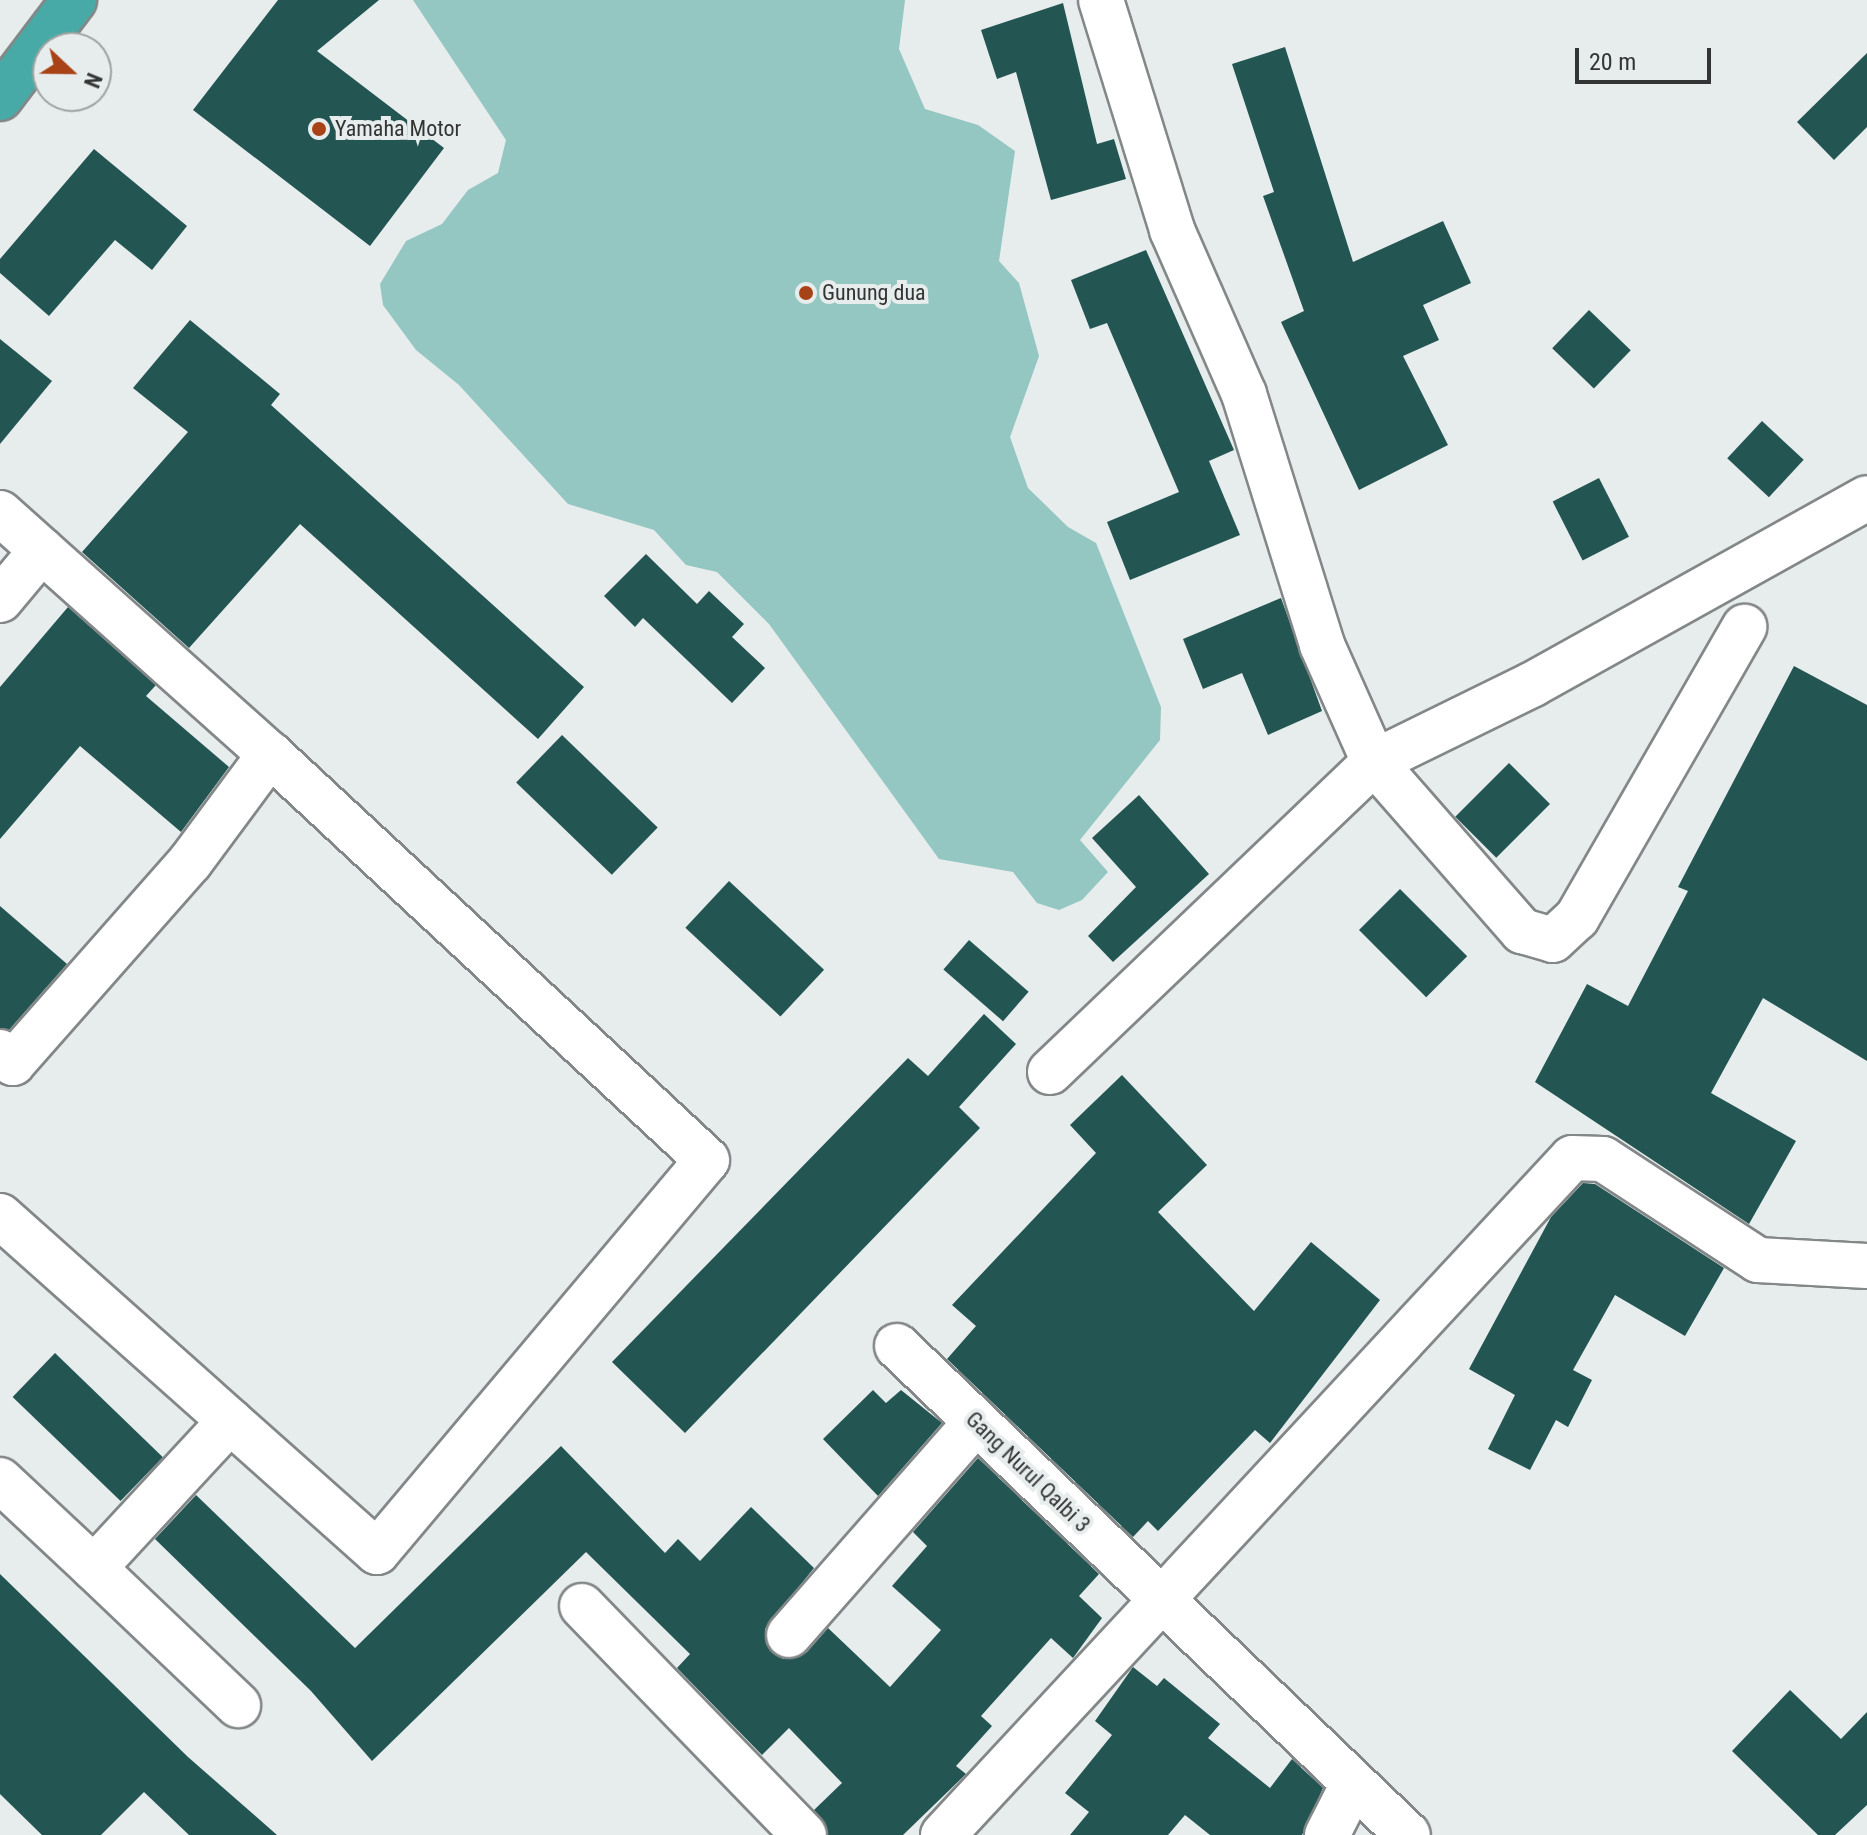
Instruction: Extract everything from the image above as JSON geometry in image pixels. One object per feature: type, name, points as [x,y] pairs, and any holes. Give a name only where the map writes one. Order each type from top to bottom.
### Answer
[{"type":"highway","points":[[0,70],[55,0]]},
{"type":"highway","points":[[0,98],[74,0]]},
{"type":"street","points":[[1101,0],[1172,230],[1244,394],[1322,645],[1374,762],[1522,931],[1553,940],[1577,918],[1744,627]]},
{"type":"street","points":[[1050,1072],[1374,762],[1867,500]]},
{"type":"street","points":[[0,513],[270,754],[707,1160],[507,1389],[377,1552],[0,1216]]},
{"type":"street","points":[[0,600],[42,550]]},
{"type":"street","points":[[0,1052],[13,1063],[190,862],[270,754]]},
{"type":"street","points":[[943,1835],[1158,1598],[1579,1154],[1603,1159],[1758,1260],[1867,1266]]},
{"type":"street","name":"Gang Nurul Qalbi 3","points":[[897,1346],[1408,1835]]},
{"type":"street","points":[[94,1568],[230,1421]]},
{"type":"street","points":[[789,1635],[976,1422]]},
{"type":"street","points":[[0,1480],[238,1705]]},
{"type":"street","points":[[582,1606],[804,1835]]},
{"type":"street","points":[[1327,1835],[1353,1784]]},
{"type":"shaded area","points":[[413,0],[905,0],[899,49],[925,109],[978,125],[1015,151],[999,261],[1019,283],[1039,356],[1010,437],[1028,488],[1068,527],[1096,543],[1161,707],[1160,740],[1080,840],[1108,872],[1082,900],[1059,910],[1037,903],[1013,872],[939,859],[769,624],[717,572],[686,565],[654,530],[568,504],[459,385],[416,350],[383,305],[380,284],[406,241],[442,224],[468,190],[498,173],[506,140]]},
{"type":"building","name":"Yamaha Motor","points":[[278,0],[379,0],[317,51],[444,148],[370,246],[193,110]]},
{"type":"building","points":[[1063,3],[1097,144],[1114,139],[1126,179],[1051,200],[1016,72],[997,79],[981,30]]},
{"type":"building","points":[[1285,47],[1353,262],[1443,221],[1471,283],[1423,305],[1439,340],[1403,356],[1448,445],[1359,490],[1281,322],[1304,311],[1263,196],[1274,192],[1232,64]]},
{"type":"building","points":[[1867,53],[1867,127],[1834,160],[1797,122]]},
{"type":"building","points":[[94,149],[187,226],[152,270],[115,240],[49,316],[0,273],[0,259]]},
{"type":"building","points":[[1146,250],[1234,450],[1209,461],[1240,535],[1130,580],[1107,522],[1179,492],[1107,323],[1090,329],[1071,280]]},
{"type":"building","points":[[1589,310],[1631,350],[1594,388],[1552,348]]},
{"type":"building","points":[[190,320],[280,394],[271,405],[584,687],[538,739],[300,524],[189,648],[82,552],[188,432],[133,388]]},
{"type":"building","points":[[0,339],[52,381],[0,444]]},
{"type":"building","points":[[1762,421],[1804,460],[1769,497],[1727,458]]},
{"type":"building","points":[[1599,478],[1629,537],[1583,560],[1553,502]]},
{"type":"building","points":[[646,554],[697,604],[709,591],[744,624],[732,637],[765,668],[732,703],[643,618],[635,627],[604,596]]},
{"type":"building","points":[[1281,598],[1322,711],[1268,735],[1242,673],[1203,689],[1183,639]]},
{"type":"building","points":[[68,607],[156,685],[146,696],[229,767],[181,832],[80,746],[0,839],[0,687]]},
{"type":"building","points":[[1794,666],[1867,705],[1867,1061],[1763,998],[1711,1093],[1796,1141],[1749,1224],[1535,1082],[1587,984],[1628,1006],[1688,891],[1678,887]]},
{"type":"building","points":[[562,735],[658,827],[612,875],[516,782]]},
{"type":"building","points":[[1509,763],[1550,804],[1496,858],[1455,817]]},
{"type":"building","points":[[1139,795],[1209,874],[1113,962],[1088,936],[1136,887],[1092,838]]},
{"type":"building","points":[[729,881],[824,970],[780,1016],[685,928]]},
{"type":"building","points":[[1400,889],[1467,956],[1426,997],[1359,930]]},
{"type":"building","points":[[0,906],[67,964],[9,1030],[0,1028]]},
{"type":"building","points":[[969,940],[1029,992],[1003,1021],[943,969]]},
{"type":"building","points":[[984,1014],[1016,1044],[959,1107],[980,1128],[685,1433],[612,1362],[908,1058],[928,1076]]},
{"type":"building","points":[[1122,1075],[1207,1165],[1158,1212],[1254,1311],[1311,1242],[1380,1300],[1270,1443],[1255,1430],[1158,1531],[1148,1521],[1133,1537],[947,1359],[976,1326],[952,1305],[1096,1153],[1070,1125]]},
{"type":"building","points":[[1583,1183],[1595,1184],[1724,1268],[1685,1336],[1615,1295],[1573,1370],[1592,1380],[1568,1427],[1556,1420],[1530,1470],[1488,1449],[1515,1395],[1469,1369],[1551,1217]]},
{"type":"building","points":[[55,1353],[163,1457],[121,1501],[13,1397]]},
{"type":"building","points":[[873,1390],[886,1403],[901,1390],[942,1423],[878,1496],[823,1439]]},
{"type":"building","points":[[561,1446],[665,1553],[678,1539],[700,1561],[751,1507],[814,1568],[765,1629],[766,1644],[783,1659],[807,1652],[828,1628],[890,1687],[941,1630],[892,1586],[927,1546],[913,1532],[978,1458],[1099,1574],[1079,1596],[1102,1618],[1073,1658],[1051,1638],[981,1716],[992,1726],[956,1766],[966,1774],[903,1835],[828,1835],[814,1810],[842,1783],[789,1728],[762,1755],[677,1668],[690,1654],[586,1552],[372,1761],[311,1691],[155,1539],[196,1495],[355,1648]]},
{"type":"building","points":[[0,1574],[188,1757],[277,1835],[189,1835],[144,1792],[101,1835],[42,1835],[0,1794]]},
{"type":"building","points":[[1133,1667],[1157,1686],[1164,1678],[1220,1724],[1208,1738],[1270,1788],[1292,1759],[1323,1788],[1302,1835],[1210,1835],[1185,1815],[1168,1835],[1070,1835],[1089,1812],[1065,1793],[1112,1735],[1095,1721]]},
{"type":"building","points":[[1790,1690],[1841,1739],[1867,1712],[1867,1805],[1835,1835],[1818,1835],[1732,1751]]},
{"type":"place","name":"Yamaha Motor","points":[[319,129]]},
{"type":"place","name":"Gunung dua","points":[[806,293]]}]
